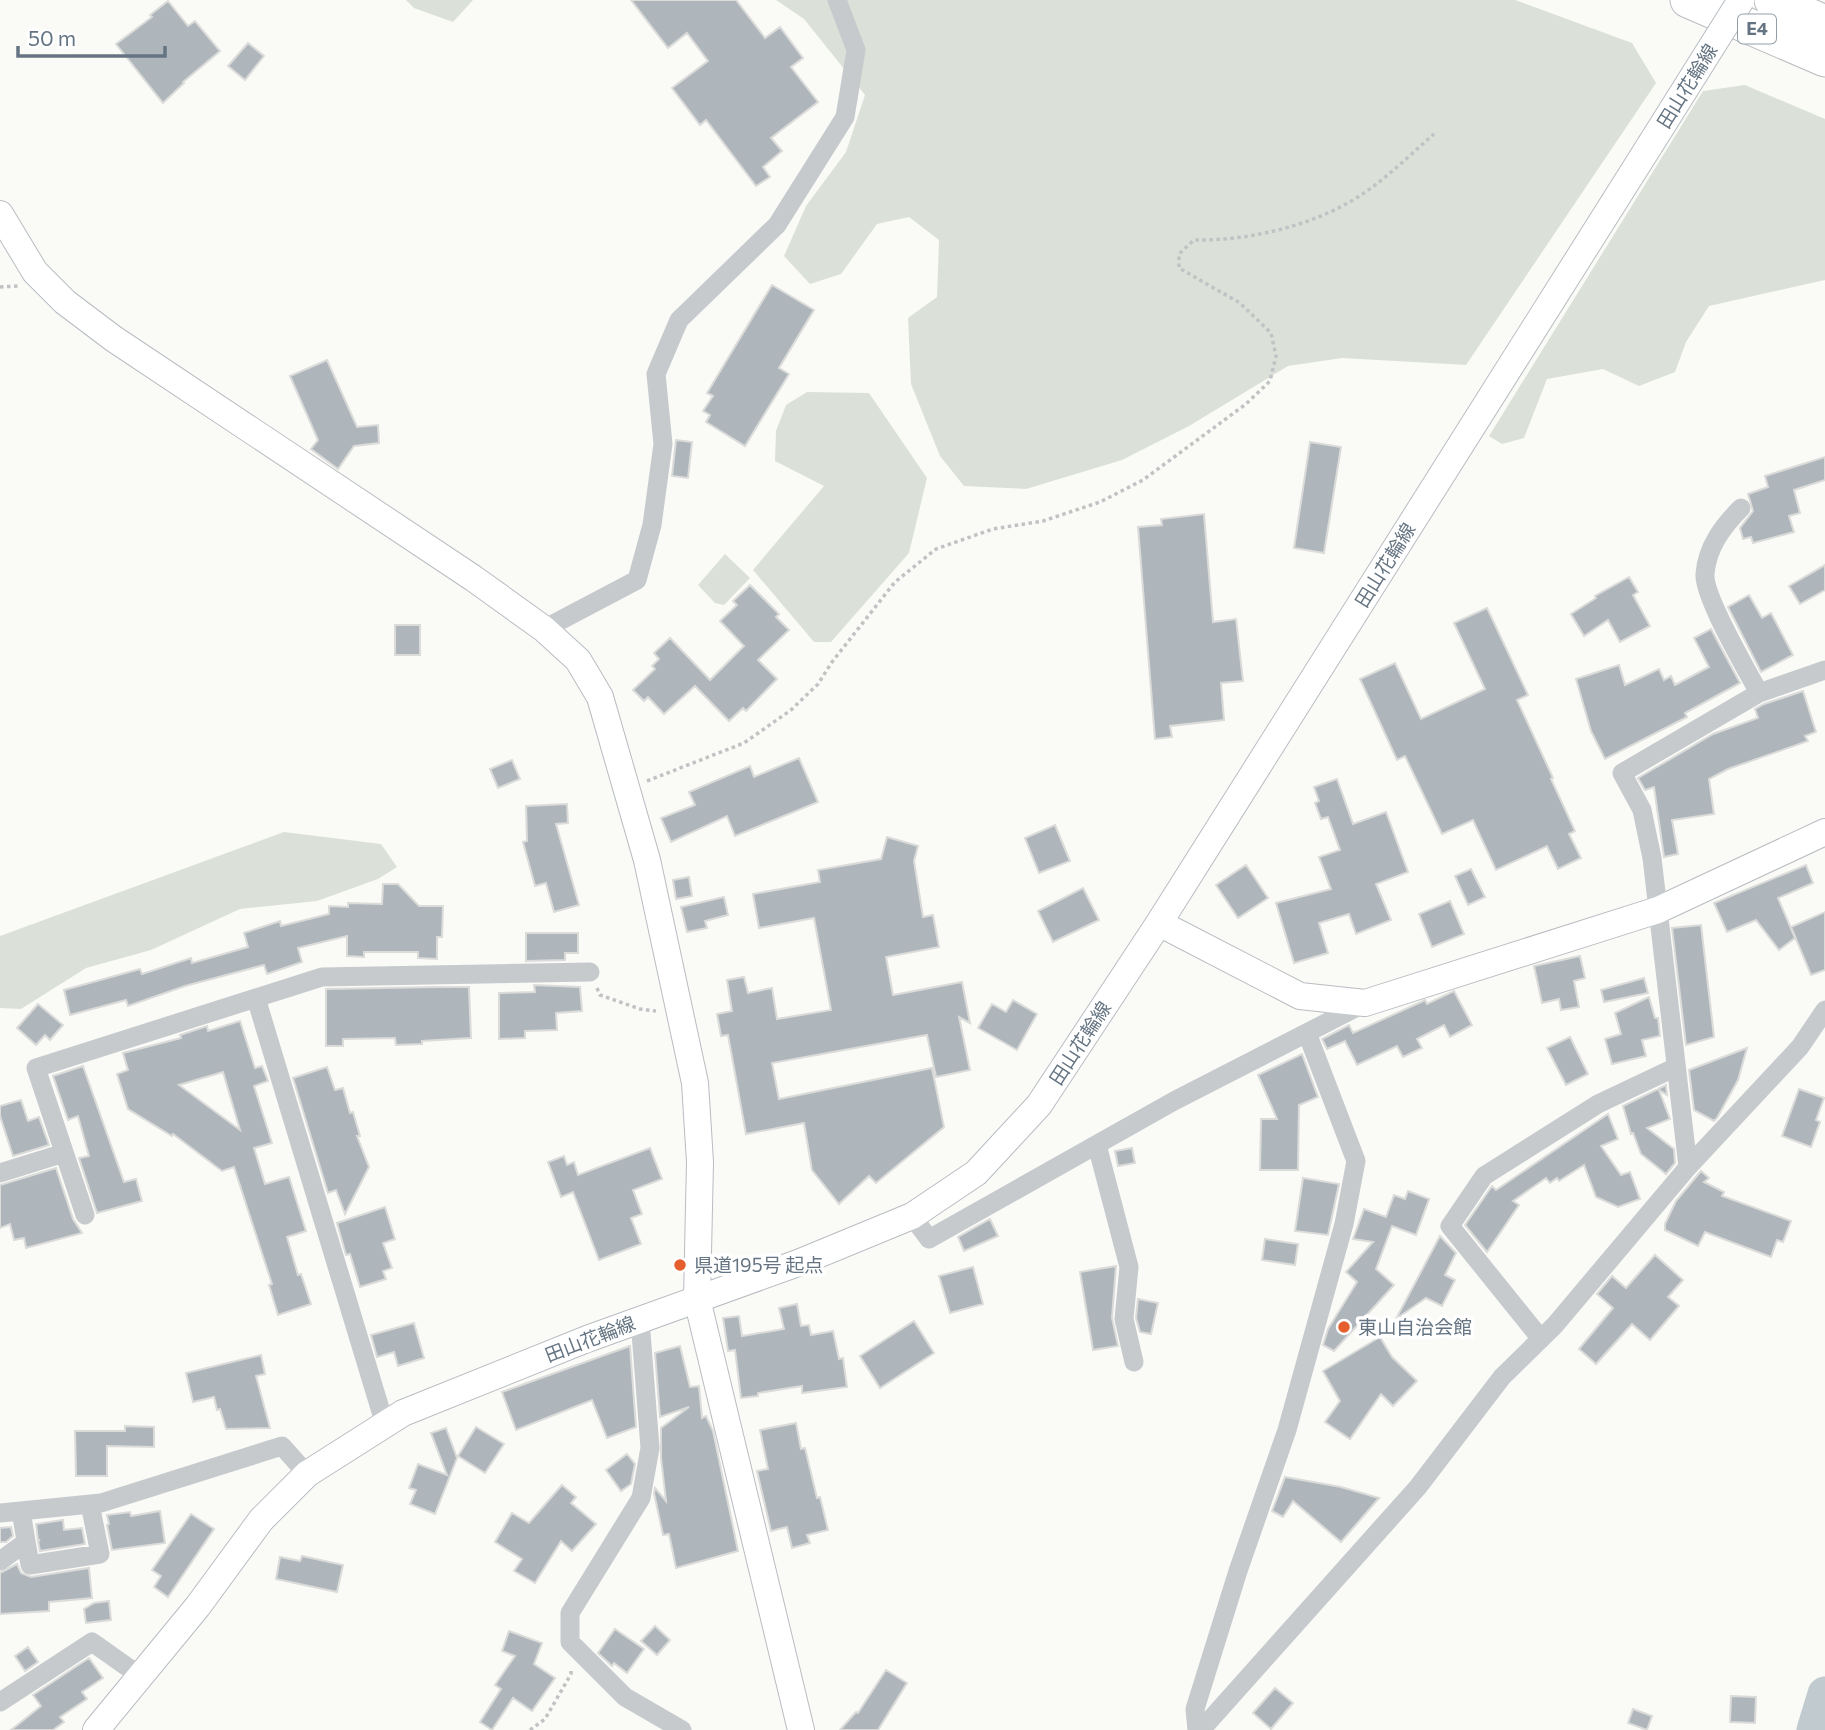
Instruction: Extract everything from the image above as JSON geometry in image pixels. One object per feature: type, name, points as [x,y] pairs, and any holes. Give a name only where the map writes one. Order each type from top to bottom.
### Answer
[{"type":"highway","name":"E4","points":[[1688,0],[1825,59]]},
{"type":"highway","name":"E4","points":[[1772,0],[1825,23]]},
{"type":"street","points":[[544,629],[638,580],[652,525],[663,444],[656,374],[679,320],[777,225],[845,117],[856,50],[837,0]]},
{"type":"street","name":"田山花輪線","points":[[96,1730],[198,1606],[261,1520],[307,1474],[404,1413],[640,1320],[798,1263],[912,1216],[976,1174],[1039,1105],[1159,923],[1741,0]]},
{"type":"street","points":[[0,214],[35,272],[65,302],[124,346],[462,570],[544,629],[578,660],[600,697],[647,860],[695,1083],[700,1162],[697,1299],[801,1730]]},
{"type":"street","points":[[1741,508],[1720,529],[1704,576],[1713,603],[1759,693]]},
{"type":"street","points":[[1688,1167],[1652,858],[1642,810],[1622,773],[1759,693],[1825,670]]},
{"type":"street","points":[[912,1216],[929,1240],[1174,1101],[1366,1003],[1658,910],[1825,832]]},
{"type":"street","points":[[1159,923],[1300,996],[1366,1003]]},
{"type":"street","points":[[85,1215],[36,1068],[322,977],[590,972]]},
{"type":"street","points":[[256,998],[385,1425]]},
{"type":"street","points":[[1199,1730],[1418,1487],[1502,1377],[1555,1325],[1688,1167],[1800,1047],[1825,1010]]},
{"type":"street","points":[[1199,1730],[1195,1709],[1238,1571],[1287,1430],[1344,1224],[1356,1161],[1307,1033]]},
{"type":"street","points":[[1541,1339],[1450,1226],[1483,1176],[1598,1104],[1676,1067]]},
{"type":"street","points":[[1097,1145],[1129,1267],[1124,1319],[1134,1362]]},
{"type":"street","points":[[0,1173],[64,1153]]},
{"type":"street","points":[[640,1320],[650,1448],[641,1498],[570,1612],[570,1642],[625,1697],[682,1730]]},
{"type":"street","points":[[0,1513],[101,1503],[282,1446],[307,1474]]},
{"type":"street","points":[[22,1511],[30,1565],[100,1554],[90,1504]]},
{"type":"street","points":[[0,1561],[26,1542]]},
{"type":"street","points":[[0,1702],[92,1642],[140,1676]]},
{"type":"path","points":[[626,789],[744,743],[791,710],[818,684],[895,582],[936,549],[993,529],[1043,521],[1100,502],[1143,480],[1245,404],[1270,381],[1276,356],[1271,333],[1240,303],[1179,268],[1179,254],[1194,240],[1266,234],[1310,220],[1363,194],[1434,134]]},
{"type":"path","points":[[590,972],[600,995],[640,1009],[679,1013]]},
{"type":"path","points":[[530,1730],[545,1719],[571,1674],[570,1642]]},
{"type":"shaded area","points":[[406,0],[473,0],[453,22],[414,8]]},
{"type":"shaded area","points":[[776,0],[1515,0],[1632,43],[1656,83],[1466,365],[1342,358],[1288,366],[1189,426],[1122,460],[1026,489],[964,486],[940,456],[911,384],[908,318],[937,297],[939,240],[909,217],[877,224],[841,274],[810,284],[784,256],[806,206],[846,152],[865,95],[804,19]]},
{"type":"shaded area","points":[[1745,85],[1825,119],[1825,280],[1709,306],[1686,342],[1675,372],[1639,386],[1603,369],[1547,379],[1524,438],[1502,444],[1489,436],[1703,91]]},
{"type":"shaded area","points":[[807,392],[869,393],[927,478],[909,553],[831,642],[814,642],[753,570],[824,486],[775,461],[776,431],[786,405]]},
{"type":"shaded area","points":[[725,554],[750,578],[724,605],[715,603],[698,585]]},
{"type":"shaded area","points":[[284,832],[381,844],[397,867],[378,879],[317,901],[240,909],[151,950],[86,968],[21,1009],[0,1008],[0,936]]},
{"type":"building","points":[[631,0],[736,0],[765,38],[780,27],[803,58],[791,67],[818,102],[771,138],[782,151],[763,167],[770,177],[756,186],[706,120],[700,125],[672,88],[708,61],[687,33],[668,48]]},
{"type":"building","points":[[168,1],[188,26],[195,21],[220,51],[163,103],[116,44],[152,17],[150,15]]},
{"type":"building","points":[[248,43],[264,56],[245,80],[228,66]]},
{"type":"building","points":[[772,285],[814,310],[779,368],[789,374],[745,446],[706,422],[710,415],[703,411],[713,396],[707,393]]},
{"type":"building","points":[[327,360],[357,427],[378,425],[379,443],[354,446],[338,469],[311,449],[318,440],[290,376]]},
{"type":"building","points":[[676,440],[692,442],[688,478],[672,476]]},
{"type":"building","points":[[1310,442],[1341,447],[1324,553],[1294,548]]},
{"type":"building","points":[[1825,457],[1825,480],[1794,490],[1800,513],[1789,516],[1794,532],[1753,543],[1751,537],[1743,539],[1740,528],[1753,511],[1748,494],[1768,487],[1765,476]]},
{"type":"building","points":[[1204,514],[1213,622],[1236,619],[1243,681],[1221,683],[1224,720],[1170,726],[1172,737],[1155,739],[1138,527],[1162,525],[1161,519]]},
{"type":"building","points":[[1825,565],[1825,590],[1800,604],[1789,586]]},
{"type":"building","points":[[1629,577],[1638,592],[1633,595],[1650,626],[1620,642],[1608,620],[1584,636],[1571,614],[1596,598],[1595,596]]},
{"type":"building","points":[[750,585],[779,614],[776,617],[789,630],[758,660],[777,679],[746,711],[743,708],[729,721],[695,686],[664,714],[648,697],[644,701],[633,690],[655,669],[652,666],[659,659],[654,653],[670,638],[710,680],[744,646],[720,621],[737,605],[733,601]]},
{"type":"building","points":[[1749,595],[1762,618],[1771,613],[1793,655],[1761,672],[1728,607]]},
{"type":"building","points":[[1487,608],[1528,695],[1517,700],[1575,831],[1569,834],[1581,858],[1558,869],[1547,846],[1496,870],[1473,820],[1442,834],[1405,756],[1397,760],[1360,679],[1395,663],[1421,719],[1485,689],[1454,623]]},
{"type":"building","points":[[395,625],[420,625],[420,655],[395,655]]},
{"type":"building","points":[[1711,629],[1740,683],[1685,713],[1687,717],[1605,759],[1591,731],[1576,679],[1619,665],[1625,685],[1659,669],[1664,680],[1671,676],[1675,685],[1709,667],[1694,638]]},
{"type":"building","points":[[1803,691],[1816,732],[1805,736],[1808,741],[1728,769],[1709,779],[1714,814],[1672,820],[1678,854],[1664,857],[1654,787],[1645,790],[1638,778],[1713,734],[1758,718],[1755,709],[1764,704]]},
{"type":"building","points":[[799,758],[818,802],[735,836],[727,816],[671,842],[661,818],[695,805],[689,792],[750,766],[754,777]]},
{"type":"building","points":[[512,760],[520,779],[498,788],[490,769]]},
{"type":"building","points":[[1337,779],[1353,824],[1386,812],[1408,872],[1376,884],[1391,920],[1356,934],[1349,914],[1319,923],[1328,953],[1294,963],[1276,903],[1331,889],[1319,857],[1340,850],[1328,817],[1321,819],[1315,803],[1319,801],[1314,787]]},
{"type":"building","points":[[567,804],[568,823],[556,824],[579,905],[554,912],[546,883],[535,886],[523,842],[527,841],[526,806]]},
{"type":"building","points":[[1055,825],[1070,861],[1039,873],[1025,838]]},
{"type":"building","points":[[887,837],[918,846],[914,861],[923,917],[933,915],[939,947],[886,957],[893,995],[962,982],[970,1023],[959,1017],[970,1070],[936,1077],[927,1035],[772,1063],[779,1099],[932,1068],[944,1127],[876,1183],[869,1176],[839,1204],[812,1170],[804,1123],[746,1134],[728,1035],[721,1036],[717,1014],[732,1011],[727,980],[744,977],[748,993],[772,988],[777,1019],[831,1010],[814,918],[759,928],[753,894],[820,882],[818,870],[881,859]]},
{"type":"building","points":[[1246,865],[1268,898],[1238,918],[1216,885]]},
{"type":"building","points":[[1806,865],[1813,883],[1778,898],[1795,938],[1779,950],[1756,920],[1727,932],[1714,903]]},
{"type":"building","points":[[1471,869],[1485,897],[1468,905],[1455,876]]},
{"type":"building","points":[[689,877],[692,896],[676,899],[673,880]]},
{"type":"building","points":[[383,884],[398,884],[419,906],[443,906],[442,937],[437,937],[437,959],[418,958],[418,952],[364,952],[364,957],[347,956],[347,936],[298,948],[302,962],[267,974],[264,965],[185,986],[128,1006],[126,1000],[70,1015],[64,990],[140,969],[142,974],[191,958],[192,963],[248,947],[244,933],[280,921],[281,926],[329,914],[329,906],[348,907],[348,903],[382,904]]},
{"type":"building","points":[[1083,888],[1099,920],[1053,942],[1038,911]]},
{"type":"building","points":[[724,897],[728,915],[705,921],[707,928],[687,932],[681,907]]},
{"type":"building","points":[[1450,901],[1464,934],[1432,947],[1419,914]]},
{"type":"building","points":[[1825,912],[1825,970],[1811,975],[1791,927]]},
{"type":"building","points":[[1701,925],[1714,1037],[1686,1045],[1672,928]]},
{"type":"building","points":[[526,933],[578,933],[578,953],[565,953],[565,960],[526,961]]},
{"type":"building","points":[[1580,956],[1585,978],[1574,981],[1579,1007],[1561,1010],[1559,999],[1542,1003],[1534,966]]},
{"type":"building","points":[[1644,978],[1648,993],[1604,1002],[1601,990]]},
{"type":"building","points":[[534,985],[580,987],[582,1011],[556,1013],[557,1030],[525,1031],[525,1038],[499,1039],[499,993],[535,992]]},
{"type":"building","points":[[469,987],[471,1038],[396,1045],[395,1038],[343,1039],[343,1046],[326,1046],[326,989]]},
{"type":"building","points":[[1454,991],[1472,1025],[1450,1037],[1444,1025],[1417,1039],[1422,1048],[1403,1057],[1397,1046],[1357,1065],[1345,1041],[1327,1049],[1322,1039],[1349,1025],[1353,1033],[1425,1000],[1427,1004]]},
{"type":"building","points":[[1649,997],[1655,1018],[1658,1018],[1660,1036],[1642,1040],[1646,1056],[1612,1064],[1605,1039],[1621,1034],[1615,1013]]},
{"type":"building","points":[[1013,1000],[1037,1014],[1017,1050],[978,1028],[992,1004],[1006,1012]]},
{"type":"building","points":[[38,1004],[63,1025],[50,1040],[45,1035],[36,1045],[17,1028]]},
{"type":"building","points":[[240,1021],[255,1068],[262,1066],[268,1081],[254,1086],[272,1143],[254,1148],[265,1184],[289,1177],[306,1231],[287,1237],[298,1275],[301,1274],[311,1304],[278,1315],[269,1285],[272,1284],[234,1167],[222,1171],[173,1134],[172,1136],[128,1109],[117,1074],[128,1070],[123,1053],[181,1038],[180,1035],[207,1026],[208,1031]],"holes":[[[223,1072],[240,1130],[179,1085]]]},
{"type":"building","points":[[1570,1037],[1588,1074],[1566,1085],[1547,1048]]},
{"type":"building","points":[[1747,1048],[1738,1080],[1717,1118],[1714,1121],[1694,1110],[1689,1070]]},
{"type":"building","points":[[1302,1054],[1318,1097],[1299,1105],[1298,1170],[1260,1170],[1261,1119],[1277,1119],[1258,1075]]},
{"type":"building","points":[[83,1066],[124,1182],[136,1179],[142,1201],[97,1213],[79,1158],[89,1156],[78,1116],[68,1120],[53,1076]]},
{"type":"building","points":[[327,1067],[335,1090],[343,1088],[369,1167],[345,1214],[336,1190],[328,1193],[293,1078]]},
{"type":"building","points":[[1666,1085],[1667,1095],[1659,1090],[1670,1119],[1647,1128],[1674,1149],[1675,1163],[1666,1174],[1641,1154],[1633,1133],[1631,1134],[1623,1106]]},
{"type":"building","points":[[1799,1089],[1824,1098],[1816,1120],[1820,1122],[1811,1147],[1782,1136]]},
{"type":"building","points":[[21,1100],[28,1121],[39,1117],[49,1145],[13,1156],[0,1116],[0,1106]]},
{"type":"building","points":[[1608,1114],[1618,1139],[1601,1146],[1621,1175],[1630,1172],[1640,1199],[1618,1207],[1596,1197],[1584,1165],[1559,1181],[1557,1178],[1550,1183],[1546,1178],[1513,1201],[1519,1205],[1487,1252],[1465,1225],[1492,1186],[1496,1190]]},
{"type":"building","points":[[650,1148],[662,1179],[633,1190],[642,1214],[631,1218],[641,1244],[599,1260],[573,1192],[561,1197],[548,1162],[564,1156],[567,1165],[574,1162],[578,1175]]},
{"type":"building","points":[[1132,1148],[1135,1163],[1118,1166],[1115,1151]]},
{"type":"building","points":[[56,1168],[73,1219],[82,1233],[26,1248],[24,1238],[14,1240],[10,1224],[0,1228],[0,1185]]},
{"type":"building","points":[[1701,1171],[1709,1178],[1704,1182],[1724,1192],[1722,1196],[1791,1221],[1783,1242],[1777,1240],[1771,1257],[1705,1232],[1698,1246],[1665,1230],[1665,1224],[1676,1201]]},
{"type":"building","points":[[1303,1178],[1339,1184],[1328,1235],[1295,1231]]},
{"type":"building","points":[[1408,1191],[1429,1199],[1416,1235],[1392,1226],[1376,1269],[1394,1285],[1334,1351],[1323,1345],[1328,1329],[1357,1282],[1346,1272],[1373,1242],[1353,1239],[1364,1209],[1386,1217],[1394,1195],[1405,1199]]},
{"type":"building","points":[[385,1207],[395,1239],[383,1243],[392,1268],[383,1271],[386,1279],[360,1287],[350,1254],[346,1255],[337,1223]]},
{"type":"building","points":[[990,1219],[998,1236],[964,1251],[958,1237]]},
{"type":"building","points":[[1440,1236],[1456,1253],[1445,1275],[1455,1280],[1442,1306],[1426,1298],[1396,1319]]},
{"type":"building","points":[[1265,1239],[1298,1244],[1295,1265],[1262,1260]]},
{"type":"building","points":[[1655,1255],[1683,1280],[1668,1297],[1679,1306],[1650,1340],[1632,1324],[1596,1364],[1579,1349],[1613,1308],[1597,1294],[1612,1276],[1626,1288]]},
{"type":"building","points":[[1116,1266],[1112,1318],[1118,1346],[1093,1350],[1080,1272]]},
{"type":"building","points":[[973,1267],[983,1304],[950,1313],[939,1276]]},
{"type":"building","points":[[1138,1299],[1158,1303],[1151,1334],[1140,1332],[1136,1318]]},
{"type":"building","points":[[797,1304],[801,1326],[809,1325],[811,1335],[833,1331],[839,1359],[843,1358],[847,1387],[802,1393],[802,1386],[741,1398],[735,1350],[728,1351],[723,1318],[739,1316],[742,1336],[784,1329],[779,1308]]},
{"type":"building","points":[[914,1321],[934,1353],[880,1388],[860,1356]]},
{"type":"building","points":[[414,1323],[424,1358],[398,1366],[394,1352],[377,1357],[371,1335]]},
{"type":"building","points":[[1380,1337],[1392,1357],[1417,1381],[1393,1406],[1381,1394],[1350,1439],[1325,1422],[1340,1401],[1323,1371]]},
{"type":"building","points":[[630,1346],[636,1427],[607,1438],[592,1400],[516,1430],[502,1392]]},
{"type":"building","points":[[680,1346],[690,1387],[699,1386],[702,1418],[706,1416],[713,1431],[738,1551],[676,1568],[669,1534],[663,1535],[654,1493],[655,1488],[666,1501],[661,1428],[689,1407],[660,1417],[655,1353]]},
{"type":"building","points":[[261,1355],[265,1374],[256,1376],[270,1428],[226,1429],[214,1397],[193,1402],[186,1373]]},
{"type":"building","points":[[796,1423],[801,1449],[805,1448],[828,1530],[807,1535],[810,1543],[792,1548],[787,1527],[771,1531],[757,1471],[768,1469],[760,1430]]},
{"type":"building","points":[[125,1426],[154,1427],[154,1447],[107,1446],[107,1476],[76,1476],[75,1431],[125,1431]]},
{"type":"building","points":[[476,1427],[504,1444],[485,1473],[458,1456]]},
{"type":"building","points":[[446,1428],[457,1458],[435,1514],[410,1504],[416,1490],[409,1488],[418,1464],[447,1475],[431,1433]]},
{"type":"building","points":[[627,1454],[635,1464],[631,1484],[621,1491],[606,1470]]},
{"type":"building","points":[[1285,1477],[1341,1487],[1379,1498],[1341,1542],[1293,1501],[1283,1517],[1272,1511]]},
{"type":"building","points":[[562,1485],[576,1497],[571,1503],[596,1524],[572,1551],[561,1541],[535,1583],[514,1571],[522,1559],[495,1542],[512,1513],[529,1523]]},
{"type":"building","points":[[160,1511],[165,1543],[112,1550],[107,1515],[130,1512],[131,1516]]},
{"type":"building","points":[[191,1514],[214,1529],[168,1597],[154,1587],[161,1576],[152,1570]]},
{"type":"building","points":[[63,1520],[64,1530],[82,1528],[85,1544],[40,1551],[36,1524]]},
{"type":"building","points":[[11,1527],[13,1536],[6,1542],[0,1542],[0,1528]]},
{"type":"building","points":[[302,1556],[343,1565],[337,1592],[276,1579],[280,1557],[300,1561]]},
{"type":"building","points":[[17,1564],[21,1573],[31,1577],[89,1568],[92,1598],[49,1602],[49,1611],[0,1614],[0,1573]]},
{"type":"building","points":[[109,1601],[111,1620],[86,1623],[84,1609],[94,1603]]},
{"type":"building","points":[[655,1626],[670,1640],[657,1655],[641,1641]]},
{"type":"building","points":[[615,1629],[644,1649],[627,1673],[614,1663],[612,1666],[598,1653]]},
{"type":"building","points":[[509,1631],[542,1643],[534,1664],[555,1678],[532,1711],[513,1698],[492,1730],[480,1722],[501,1689],[495,1685],[515,1656],[502,1651]]},
{"type":"building","points":[[28,1647],[38,1662],[25,1671],[15,1656]]},
{"type":"building","points":[[89,1658],[103,1678],[82,1692],[87,1699],[60,1717],[64,1722],[53,1730],[11,1730],[41,1706],[33,1695]]},
{"type":"building","points":[[886,1670],[907,1683],[878,1730],[840,1730],[856,1712],[858,1713]]},
{"type":"building","points":[[1275,1688],[1293,1703],[1271,1729],[1253,1713]]},
{"type":"building","points":[[1731,1696],[1756,1697],[1755,1723],[1730,1722]]},
{"type":"building","points":[[1633,1709],[1652,1716],[1647,1730],[1628,1723]]},
{"type":"waterway","points":[[1814,1730],[1825,1694]]},
{"type":"place","name":"県道195号 起点","points":[[680,1265]]},
{"type":"place","name":"東山自治会館","points":[[1344,1327]]}]
